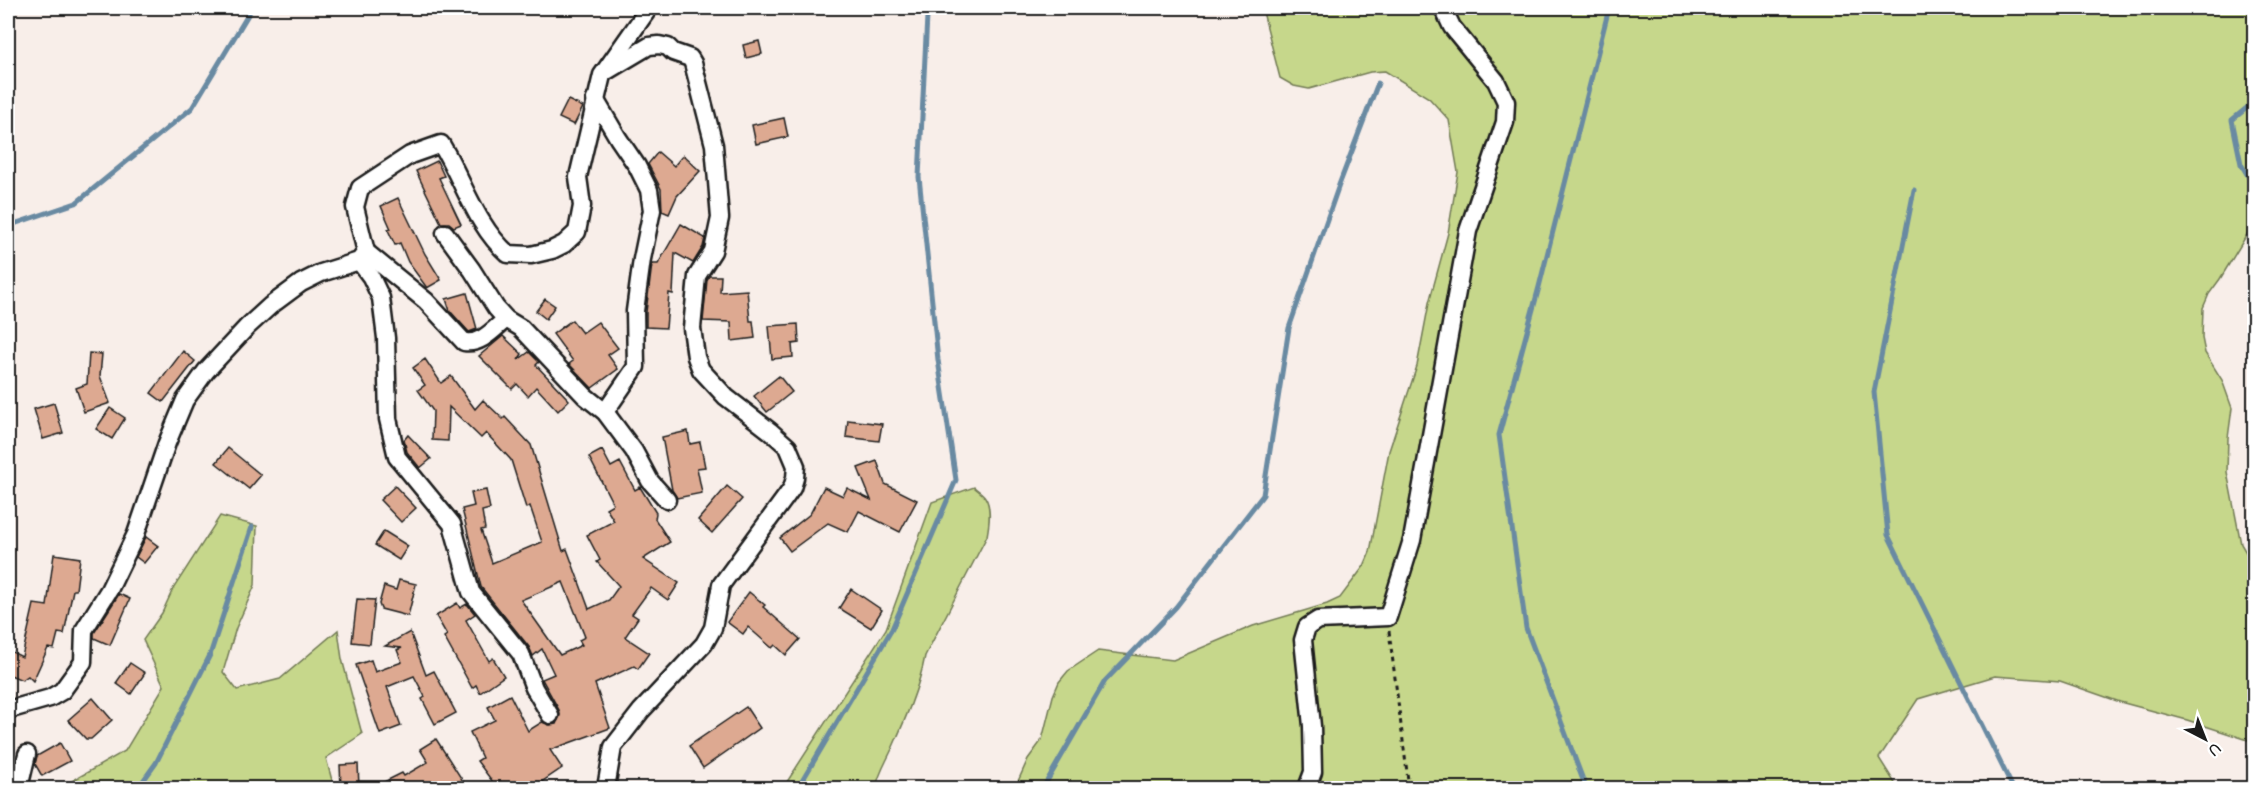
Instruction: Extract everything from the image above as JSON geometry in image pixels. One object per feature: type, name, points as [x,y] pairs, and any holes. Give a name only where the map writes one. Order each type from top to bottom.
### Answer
[{"type":"street","points":[[550,715],[534,688],[521,654],[471,592],[452,524],[397,457],[388,419],[386,338],[381,298],[362,257],[355,207],[360,188],[410,155],[441,144],[483,224],[493,240],[508,254],[531,255],[564,244],[577,232],[582,206],[578,177],[602,75],[649,8]]},
{"type":"street","points":[[1306,789],[1313,772],[1312,726],[1303,640],[1307,627],[1318,620],[1388,617],[1412,540],[1468,231],[1505,122],[1506,102],[1496,81],[1452,27],[1443,8]]},
{"type":"street","points":[[602,75],[649,46],[668,47],[673,52],[690,58],[693,63],[714,145],[720,218],[713,251],[697,276],[692,328],[696,357],[700,369],[726,397],[788,447],[796,466],[792,489],[721,585],[713,628],[704,644],[641,711],[613,747],[606,789]]},
{"type":"street","points":[[596,99],[637,166],[649,190],[652,210],[635,311],[636,367],[604,412]]},
{"type":"street","points":[[445,233],[496,308],[506,319],[521,328],[585,396],[604,412],[634,451],[650,481],[667,500]]},
{"type":"street","points":[[362,257],[426,301],[464,342],[471,343],[479,340],[506,319]]},
{"type":"street","points":[[8,710],[50,698],[62,690],[83,662],[84,630],[109,590],[136,534],[167,443],[185,400],[206,371],[247,327],[301,283],[362,257]]},
{"type":"street","points":[[20,789],[27,754]]},
{"type":"path","points":[[1388,617],[1409,789]]},
{"type":"green space","points":[[1262,8],[2254,8],[2254,223],[2209,294],[2203,308],[2202,338],[2205,353],[2222,380],[2232,408],[2227,472],[2241,544],[2254,566],[2254,742],[2187,720],[2120,702],[2060,681],[1995,676],[1918,699],[1879,758],[1898,788],[1015,788],[1028,759],[1042,740],[1053,696],[1059,682],[1068,671],[1098,651],[1173,660],[1253,626],[1327,604],[1340,598],[1364,566],[1370,552],[1389,451],[1417,366],[1429,303],[1448,233],[1458,172],[1449,120],[1429,98],[1385,71],[1370,72],[1309,89],[1294,86],[1280,78]]},
{"type":"green space","points":[[974,487],[984,496],[989,506],[987,536],[925,656],[911,704],[880,773],[876,788],[783,788],[886,629],[932,502]]},
{"type":"green space","points":[[220,516],[257,526],[255,585],[236,628],[223,672],[237,690],[280,679],[338,630],[342,659],[362,734],[326,758],[334,788],[73,788],[72,781],[125,751],[164,686],[143,640],[162,613],[173,589]]},
{"type":"building","points":[[759,41],[762,54],[746,58],[743,45]]},
{"type":"building","points":[[568,100],[583,107],[574,125],[559,118]]},
{"type":"building","points":[[784,118],[788,137],[756,144],[752,125]]},
{"type":"building","points":[[658,152],[674,166],[683,155],[700,171],[677,196],[669,214],[662,211],[661,189],[648,164]]},
{"type":"building","points":[[437,161],[444,176],[439,178],[461,224],[454,227],[449,223],[441,223],[416,171]]},
{"type":"building","points":[[398,198],[425,254],[441,280],[427,288],[408,262],[400,243],[395,245],[388,230],[391,229],[381,206]]},
{"type":"building","points":[[681,224],[705,238],[703,247],[693,263],[675,253],[673,294],[669,293],[666,328],[646,327],[652,264],[658,264]]},
{"type":"building","points":[[709,276],[721,276],[720,292],[747,290],[750,321],[753,321],[755,338],[732,341],[731,322],[703,321]]},
{"type":"building","points":[[467,293],[477,329],[469,332],[450,311],[446,299]]},
{"type":"building","points":[[545,299],[555,306],[546,319],[536,311]]},
{"type":"building","points":[[572,320],[582,333],[598,322],[618,348],[608,355],[618,369],[592,388],[569,364],[573,361],[553,334]]},
{"type":"building","points":[[798,324],[799,343],[792,344],[793,357],[772,359],[769,326]]},
{"type":"building","points":[[503,336],[522,354],[518,360],[529,352],[539,362],[536,365],[569,400],[558,411],[536,387],[528,396],[517,384],[512,389],[479,356]]},
{"type":"building","points":[[183,351],[195,361],[163,402],[151,393]]},
{"type":"building","points":[[89,353],[102,354],[100,376],[110,403],[84,412],[76,388],[87,384]]},
{"type":"building","points":[[425,359],[441,383],[451,376],[475,409],[483,400],[503,419],[505,417],[531,445],[563,551],[567,549],[589,609],[609,600],[619,586],[597,562],[600,560],[587,535],[614,521],[606,508],[613,504],[589,457],[602,450],[611,467],[620,462],[635,490],[640,487],[656,513],[655,519],[670,542],[643,559],[679,583],[668,600],[651,588],[632,614],[638,618],[625,637],[649,653],[638,669],[634,666],[595,684],[610,728],[550,750],[562,768],[531,789],[498,789],[477,761],[482,758],[470,732],[495,720],[488,707],[510,695],[528,731],[542,722],[550,725],[556,724],[560,715],[559,710],[542,679],[554,674],[542,649],[533,656],[529,647],[481,587],[462,509],[474,506],[471,493],[486,490],[490,509],[482,511],[485,529],[481,530],[492,563],[542,542],[530,506],[526,508],[511,460],[486,433],[481,438],[449,407],[448,441],[432,440],[433,411],[418,390],[425,385],[413,368]],"holes":[[[563,582],[585,637],[579,640],[582,645],[560,655],[521,600]]]},
{"type":"building","points":[[779,376],[792,392],[767,412],[754,396]]},
{"type":"building","points":[[54,403],[63,433],[43,439],[34,409]]},
{"type":"building","points":[[110,408],[125,418],[112,439],[96,429]]},
{"type":"building","points":[[848,420],[882,424],[879,441],[846,437]]},
{"type":"building","points":[[688,431],[690,444],[700,442],[705,467],[697,468],[702,493],[677,498],[672,490],[662,437]]},
{"type":"building","points":[[408,435],[431,459],[420,468],[407,452],[404,440]]},
{"type":"building","points":[[228,448],[261,475],[249,489],[216,463]]},
{"type":"building","points":[[877,461],[885,484],[917,500],[900,532],[859,511],[848,532],[828,523],[790,551],[780,538],[810,514],[824,487],[843,496],[847,488],[871,500],[858,468]]},
{"type":"building","points":[[395,486],[416,508],[401,522],[380,500]]},
{"type":"building","points":[[727,486],[742,499],[712,533],[698,520]]},
{"type":"building","points":[[384,531],[408,546],[399,560],[375,545]]},
{"type":"building","points":[[146,537],[158,546],[144,563],[136,557]]},
{"type":"building","points":[[54,554],[80,558],[76,590],[73,590],[64,634],[58,633],[54,649],[48,648],[33,681],[28,676],[22,680],[8,674],[8,650],[22,657],[34,604],[47,606]]},
{"type":"building","points":[[399,580],[416,584],[408,616],[381,609],[379,604],[384,586],[396,590]]},
{"type":"building","points":[[851,589],[882,610],[871,628],[839,608]]},
{"type":"building","points":[[749,592],[800,639],[786,655],[775,645],[772,648],[748,627],[743,634],[727,622]]},
{"type":"building","points":[[119,594],[130,599],[110,645],[94,638],[94,633]]},
{"type":"building","points":[[357,599],[375,600],[370,644],[352,642]]},
{"type":"building","points":[[457,603],[460,608],[467,604],[475,614],[466,620],[489,661],[493,658],[504,676],[480,693],[476,685],[472,688],[444,637],[447,635],[436,616]]},
{"type":"building","points":[[410,632],[426,675],[434,671],[456,713],[435,724],[422,699],[425,697],[414,676],[387,687],[401,726],[380,734],[356,665],[371,660],[375,672],[402,662],[397,650],[402,648],[385,646]]},
{"type":"building","points":[[130,663],[145,673],[131,694],[116,683]]},
{"type":"building","points":[[93,698],[112,720],[91,739],[86,739],[68,720]]},
{"type":"building","points":[[746,707],[760,728],[703,768],[689,746]]},
{"type":"building","points":[[436,739],[468,789],[370,789],[402,773],[404,776],[428,762],[420,749]]},
{"type":"building","points":[[60,743],[70,761],[42,776],[35,764],[37,756]]},
{"type":"building","points":[[358,764],[359,787],[341,787],[340,765]]},
{"type":"waterway","points":[[8,226],[76,203],[192,108],[252,8]]},
{"type":"waterway","points":[[798,788],[892,629],[956,480],[938,360],[919,177],[927,16],[933,8]]},
{"type":"waterway","points":[[1586,788],[1526,628],[1499,435],[1539,287],[1609,8]]},
{"type":"waterway","points":[[1043,788],[1105,681],[1176,607],[1263,495],[1289,328],[1339,185],[1378,83]]},
{"type":"waterway","points":[[2254,102],[2232,120],[2241,164],[2254,186]]},
{"type":"waterway","points":[[1914,190],[1874,392],[1888,535],[2013,788]]},
{"type":"waterway","points":[[138,788],[156,763],[210,655],[252,527]]}]
